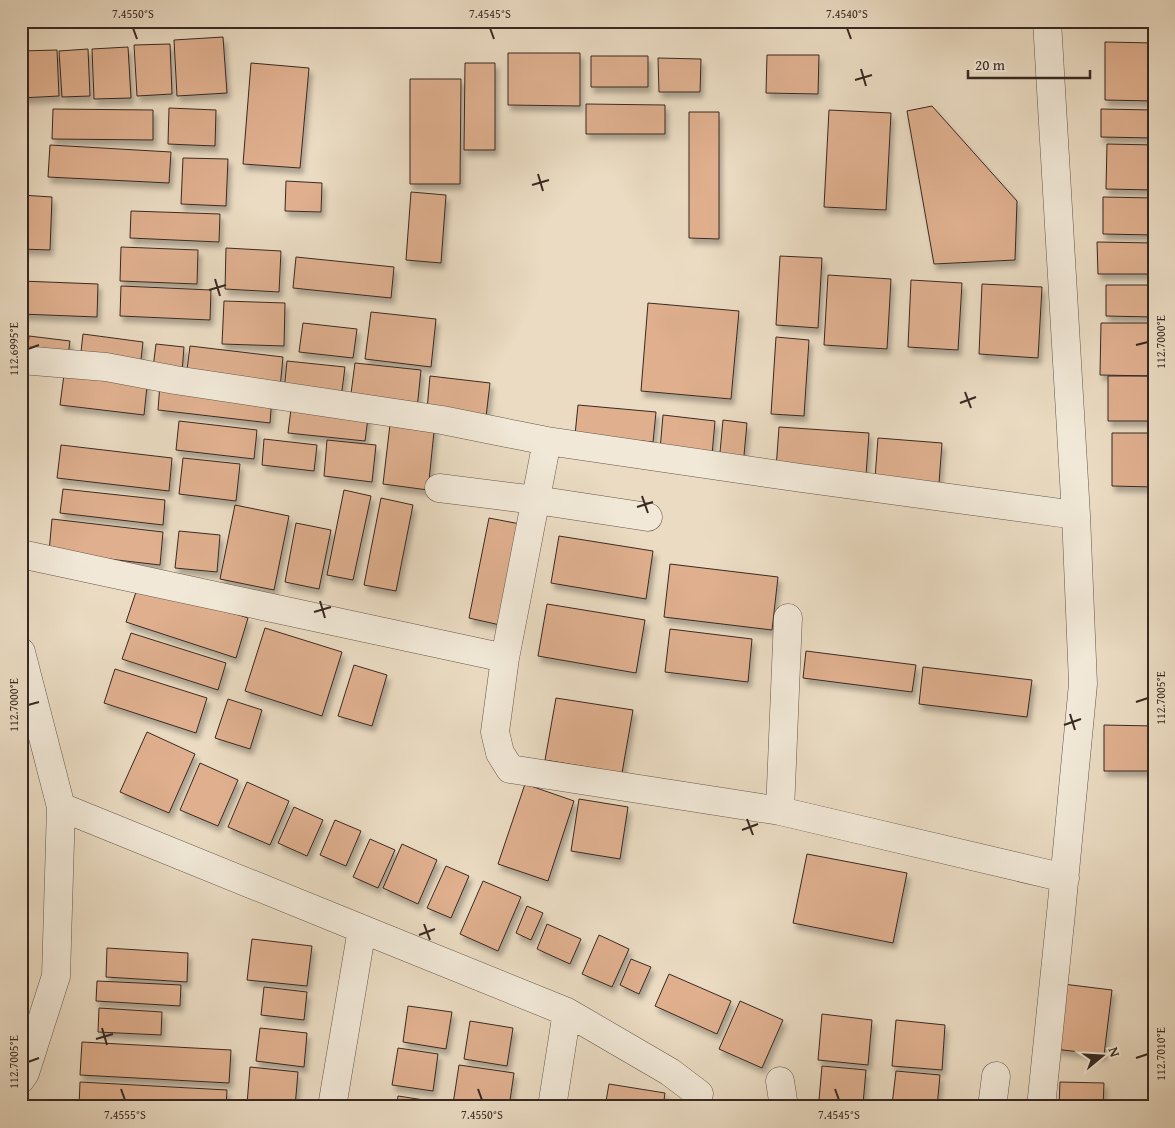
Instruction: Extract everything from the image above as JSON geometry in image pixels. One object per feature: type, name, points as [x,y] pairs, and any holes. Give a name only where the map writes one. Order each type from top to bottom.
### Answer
[{"type":"street","points":[[1041,1107],[1083,684],[1076,515],[1047,21]]},
{"type":"street","points":[[21,360],[106,367],[175,380],[442,420],[547,441],[1076,515]]},
{"type":"street","points":[[547,441],[505,658],[495,732],[500,753],[510,769],[780,811],[1065,878]]},
{"type":"street","points":[[439,488],[648,516]]},
{"type":"street","points":[[21,554],[505,658]]},
{"type":"street","points":[[780,811],[788,618]]},
{"type":"street","points":[[21,652],[61,807],[56,976],[25,1073],[21,1080]]},
{"type":"street","points":[[61,807],[566,1012],[670,1072],[699,1094]]},
{"type":"street","points":[[332,1107],[362,930]]},
{"type":"street","points":[[552,1107],[566,1012]]},
{"type":"street","points":[[992,1107],[996,1076]]},
{"type":"building","points":[[223,37],[227,93],[177,96],[174,40]]},
{"type":"building","points":[[1105,42],[1154,43],[1154,101],[1105,100]]},
{"type":"building","points":[[170,44],[172,94],[137,96],[134,45]]},
{"type":"building","points":[[128,47],[131,98],[94,99],[92,49]]},
{"type":"building","points":[[88,49],[90,96],[62,97],[59,51]]},
{"type":"building","points":[[57,50],[59,96],[21,98],[21,51]]},
{"type":"building","points":[[508,53],[580,53],[580,106],[508,105]]},
{"type":"building","points":[[767,55],[819,55],[818,94],[766,93]]},
{"type":"building","points":[[591,56],[648,56],[648,87],[591,87]]},
{"type":"building","points":[[658,58],[701,59],[700,92],[659,92]]},
{"type":"building","points":[[251,63],[309,68],[300,168],[243,164]]},
{"type":"building","points":[[465,63],[495,63],[495,150],[464,150]]},
{"type":"building","points":[[410,79],[461,79],[460,184],[410,184]]},
{"type":"building","points":[[586,104],[665,105],[665,134],[586,134]]},
{"type":"building","points":[[932,106],[1017,201],[1015,260],[934,264],[907,111]]},
{"type":"building","points":[[169,108],[216,110],[215,146],[168,144]]},
{"type":"building","points":[[53,109],[153,110],[153,140],[52,139]]},
{"type":"building","points":[[1101,109],[1153,110],[1153,138],[1101,137]]},
{"type":"building","points":[[829,110],[891,113],[886,210],[824,207]]},
{"type":"building","points":[[689,112],[719,112],[719,239],[689,238]]},
{"type":"building","points":[[1107,144],[1154,145],[1154,190],[1106,189]]},
{"type":"building","points":[[50,145],[171,152],[169,183],[48,177]]},
{"type":"building","points":[[183,158],[228,159],[226,206],[181,204]]},
{"type":"building","points":[[286,181],[322,183],[321,212],[285,211]]},
{"type":"building","points":[[411,192],[446,195],[441,263],[406,260]]},
{"type":"building","points":[[21,195],[52,197],[50,250],[21,249]]},
{"type":"building","points":[[1103,197],[1154,198],[1154,235],[1103,234]]},
{"type":"building","points":[[131,211],[220,214],[219,242],[130,238]]},
{"type":"building","points":[[1097,242],[1153,243],[1152,274],[1098,274]]},
{"type":"building","points":[[121,247],[198,250],[197,284],[120,281]]},
{"type":"building","points":[[226,248],[281,251],[279,292],[225,289]]},
{"type":"building","points":[[780,256],[822,258],[818,328],[776,325]]},
{"type":"building","points":[[296,257],[394,267],[391,298],[293,288]]},
{"type":"building","points":[[828,275],[891,279],[887,349],[824,345]]},
{"type":"building","points":[[911,280],[962,283],[958,350],[908,347]]},
{"type":"building","points":[[21,281],[98,284],[97,317],[21,314]]},
{"type":"building","points":[[982,284],[1042,287],[1038,358],[979,354]]},
{"type":"building","points":[[1106,285],[1153,285],[1153,317],[1106,316]]},
{"type":"building","points":[[121,286],[211,290],[210,320],[120,316]]},
{"type":"building","points":[[224,301],[285,303],[284,346],[222,344]]},
{"type":"building","points":[[648,303],[739,311],[731,399],[641,391]]},
{"type":"building","points":[[371,312],[436,319],[431,367],[365,359]]},
{"type":"building","points":[[303,323],[357,329],[353,358],[299,352]]},
{"type":"building","points":[[1101,323],[1154,323],[1153,376],[1100,375]]},
{"type":"building","points":[[83,334],[143,342],[140,368],[80,361]]},
{"type":"building","points":[[29,336],[70,341],[67,363],[27,358]]},
{"type":"building","points":[[776,337],[809,340],[804,416],[771,414]]},
{"type":"building","points":[[156,344],[184,347],[182,372],[153,368]]},
{"type":"building","points":[[190,346],[283,357],[280,388],[186,378]]},
{"type":"building","points":[[287,361],[345,367],[341,398],[284,391]]},
{"type":"building","points":[[355,363],[421,370],[417,409],[350,401]]},
{"type":"building","points":[[65,367],[148,376],[144,415],[60,405]]},
{"type":"building","points":[[430,376],[490,383],[486,417],[427,410]]},
{"type":"building","points":[[1108,376],[1153,376],[1153,421],[1108,421]]},
{"type":"building","points":[[160,384],[272,396],[270,423],[158,410]]},
{"type":"building","points":[[292,401],[369,410],[365,441],[288,433]]},
{"type":"building","points":[[578,405],[656,412],[653,442],[575,435]]},
{"type":"building","points":[[663,415],[715,421],[712,455],[660,450]]},
{"type":"building","points":[[391,416],[435,422],[428,490],[383,484]]},
{"type":"building","points":[[723,420],[747,423],[743,466],[719,463]]},
{"type":"building","points":[[179,421],[257,430],[254,459],[176,450]]},
{"type":"building","points":[[779,427],[869,433],[866,475],[776,469]]},
{"type":"building","points":[[1112,433],[1154,433],[1154,487],[1112,486]]},
{"type":"building","points":[[878,438],[942,443],[939,483],[875,478]]},
{"type":"building","points":[[264,439],[317,445],[314,471],[262,465]]},
{"type":"building","points":[[327,440],[376,445],[372,482],[324,476]]},
{"type":"building","points":[[61,445],[172,458],[169,491],[57,478]]},
{"type":"building","points":[[183,458],[240,464],[236,501],[179,494]]},
{"type":"building","points":[[63,489],[165,500],[163,525],[60,513]]},
{"type":"building","points":[[344,490],[371,496],[353,580],[327,575]]},
{"type":"building","points":[[381,498],[413,505],[396,591],[364,585]]},
{"type":"building","points":[[235,505],[289,516],[274,590],[220,579]]},
{"type":"building","points":[[489,518],[520,524],[500,625],[469,618]]},
{"type":"building","points":[[52,519],[163,532],[160,565],[49,552]]},
{"type":"building","points":[[296,523],[331,530],[319,589],[285,582]]},
{"type":"building","points":[[179,531],[220,535],[217,572],[175,568]]},
{"type":"building","points":[[559,536],[653,551],[646,599],[551,583]]},
{"type":"building","points":[[670,564],[778,577],[772,630],[664,617]]},
{"type":"building","points":[[139,583],[248,618],[236,658],[126,622]]},
{"type":"building","points":[[547,604],[645,620],[636,673],[538,656]]},
{"type":"building","points":[[265,628],[342,652],[322,716],[245,691]]},
{"type":"building","points":[[670,629],[752,639],[748,682],[665,672]]},
{"type":"building","points":[[131,633],[226,663],[218,690],[122,659]]},
{"type":"building","points":[[806,651],[916,665],[912,692],[803,678]]},
{"type":"building","points":[[354,665],[387,675],[372,726],[338,716]]},
{"type":"building","points":[[923,667],[1032,680],[1027,717],[919,704]]},
{"type":"building","points":[[115,669],[207,698],[196,733],[104,703]]},
{"type":"building","points":[[556,698],[633,710],[622,773],[545,760]]},
{"type":"building","points":[[228,699],[262,710],[250,749],[215,738]]},
{"type":"building","points":[[1104,725],[1154,726],[1154,771],[1104,771]]},
{"type":"building","points":[[147,732],[195,754],[169,813],[120,792]]},
{"type":"building","points":[[200,763],[238,780],[218,826],[180,810]]},
{"type":"building","points":[[247,782],[289,801],[270,845],[228,827]]},
{"type":"building","points":[[525,784],[574,801],[548,881],[498,864]]},
{"type":"building","points":[[579,799],[628,807],[620,859],[571,851]]},
{"type":"building","points":[[294,807],[323,820],[307,856],[278,843]]},
{"type":"building","points":[[335,820],[361,831],[346,866],[320,855]]},
{"type":"building","points":[[370,839],[395,850],[378,888],[353,877]]},
{"type":"building","points":[[402,844],[437,860],[418,904],[383,888]]},
{"type":"building","points":[[807,854],[907,873],[893,943],[793,923]]},
{"type":"building","points":[[446,866],[469,876],[451,918],[427,908]]},
{"type":"building","points":[[483,881],[521,897],[498,951],[460,934]]},
{"type":"building","points":[[527,906],[543,913],[531,940],[516,933]]},
{"type":"building","points":[[547,924],[581,939],[570,964],[537,949]]},
{"type":"building","points":[[599,935],[629,949],[612,987],[582,974]]},
{"type":"building","points":[[252,939],[312,946],[307,986],[247,980]]},
{"type":"building","points":[[107,948],[188,953],[187,982],[106,977]]},
{"type":"building","points":[[631,959],[651,967],[639,994],[620,985]]},
{"type":"building","points":[[669,974],[731,1001],[717,1034],[655,1006]]},
{"type":"building","points":[[97,981],[181,985],[180,1006],[96,1001]]},
{"type":"building","points":[[1063,984],[1112,990],[1104,1055],[1055,1049]]},
{"type":"building","points":[[264,987],[307,992],[304,1020],[261,1015]]},
{"type":"building","points":[[740,1001],[783,1020],[762,1068],[719,1049]]},
{"type":"building","points":[[408,1006],[452,1012],[446,1049],[403,1042]]},
{"type":"building","points":[[99,1008],[162,1012],[161,1035],[98,1032]]},
{"type":"building","points":[[822,1014],[872,1020],[868,1065],[818,1060]]},
{"type":"building","points":[[896,1020],[945,1025],[942,1070],[892,1066]]},
{"type":"building","points":[[470,1021],[513,1028],[507,1066],[464,1059]]},
{"type":"building","points":[[260,1028],[307,1033],[304,1067],[256,1061]]},
{"type":"building","points":[[82,1042],[231,1050],[229,1083],[80,1075]]},
{"type":"building","points":[[398,1048],[438,1054],[433,1091],[392,1085]]},
{"type":"building","points":[[459,1065],[514,1073],[509,1107],[473,1107],[453,1104]]},
{"type":"building","points":[[822,1066],[866,1070],[863,1104],[819,1100]]},
{"type":"building","points":[[250,1067],[298,1072],[295,1107],[247,1104]]},
{"type":"building","points":[[896,1071],[940,1075],[937,1107],[892,1105]]},
{"type":"building","points":[[80,1082],[227,1090],[226,1107],[79,1107]]},
{"type":"building","points":[[1060,1082],[1104,1083],[1103,1107],[1059,1107]]},
{"type":"building","points":[[609,1084],[665,1093],[663,1107],[605,1107]]},
{"type":"building","points":[[398,1096],[444,1103],[444,1107],[396,1107]]}]
